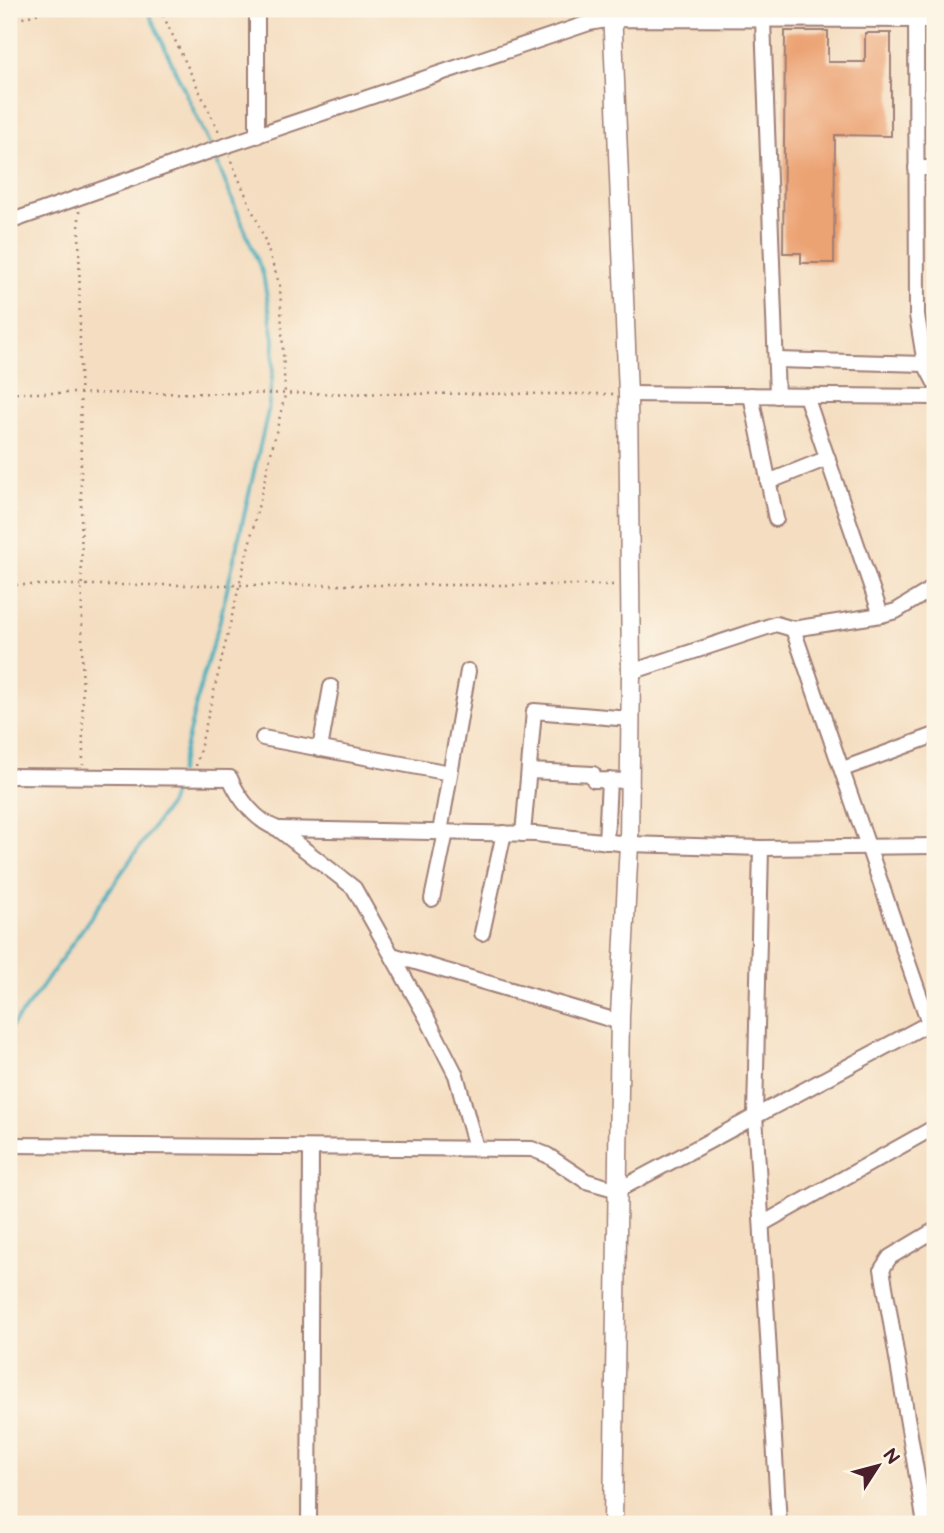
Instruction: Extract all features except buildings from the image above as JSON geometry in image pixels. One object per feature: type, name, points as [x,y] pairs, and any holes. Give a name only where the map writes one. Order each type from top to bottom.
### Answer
[{"type":"street","points":[[257,9],[257,136]]},
{"type":"street","points":[[612,14],[628,394],[631,672],[629,845],[620,1021],[612,1524]]},
{"type":"street","points":[[9,222],[612,14],[763,20],[916,15],[935,20]]},
{"type":"street","points":[[916,15],[917,315],[925,364],[935,383]]},
{"type":"street","points":[[763,20],[777,396]]},
{"type":"street","points":[[916,168],[935,168]]},
{"type":"street","points":[[776,360],[925,364]]},
{"type":"street","points":[[628,394],[935,397]]},
{"type":"street","points":[[751,395],[776,519]]},
{"type":"street","points":[[806,396],[881,615]]},
{"type":"street","points":[[768,482],[828,458]]},
{"type":"street","points":[[631,672],[776,624],[793,629],[896,611],[935,587]]},
{"type":"street","points":[[9,1145],[532,1149],[547,1155],[586,1181],[618,1190],[755,1115],[933,1025],[793,629]]},
{"type":"street","points":[[432,899],[468,671]]},
{"type":"street","points":[[320,748],[331,687]]},
{"type":"street","points":[[523,834],[534,711],[630,719]]},
{"type":"street","points":[[843,769],[935,735]]},
{"type":"street","points":[[263,738],[450,773]]},
{"type":"street","points":[[529,771],[593,774],[594,780],[629,781]]},
{"type":"street","points":[[9,776],[230,778],[234,789],[253,813],[269,826],[278,829],[504,833],[629,845],[761,848],[935,846]]},
{"type":"street","points":[[606,842],[609,780]]},
{"type":"street","points":[[278,829],[354,888],[456,1074],[476,1148]]},
{"type":"street","points":[[482,933],[504,833]]},
{"type":"street","points":[[761,848],[755,1115],[779,1524]]},
{"type":"street","points":[[392,955],[620,1021]]},
{"type":"street","points":[[762,1224],[935,1126]]},
{"type":"street","points":[[310,1524],[311,1148]]},
{"type":"street","points":[[925,1524],[882,1269],[890,1257],[935,1230]]},
{"type":"path","points":[[9,22],[53,9]]},
{"type":"path","points":[[160,9],[225,146],[263,235],[280,286],[285,395],[193,776]]},
{"type":"path","points":[[79,197],[83,776]]},
{"type":"path","points":[[9,393],[628,394]]},
{"type":"path","points":[[9,585],[630,585]]},
{"type":"waterway","points":[[147,9],[211,148]]},
{"type":"waterway","points":[[179,773],[219,624],[268,411],[273,369],[274,339],[263,274],[214,155]]},
{"type":"waterway","points":[[9,1030],[40,990],[170,803],[177,780]]}]
